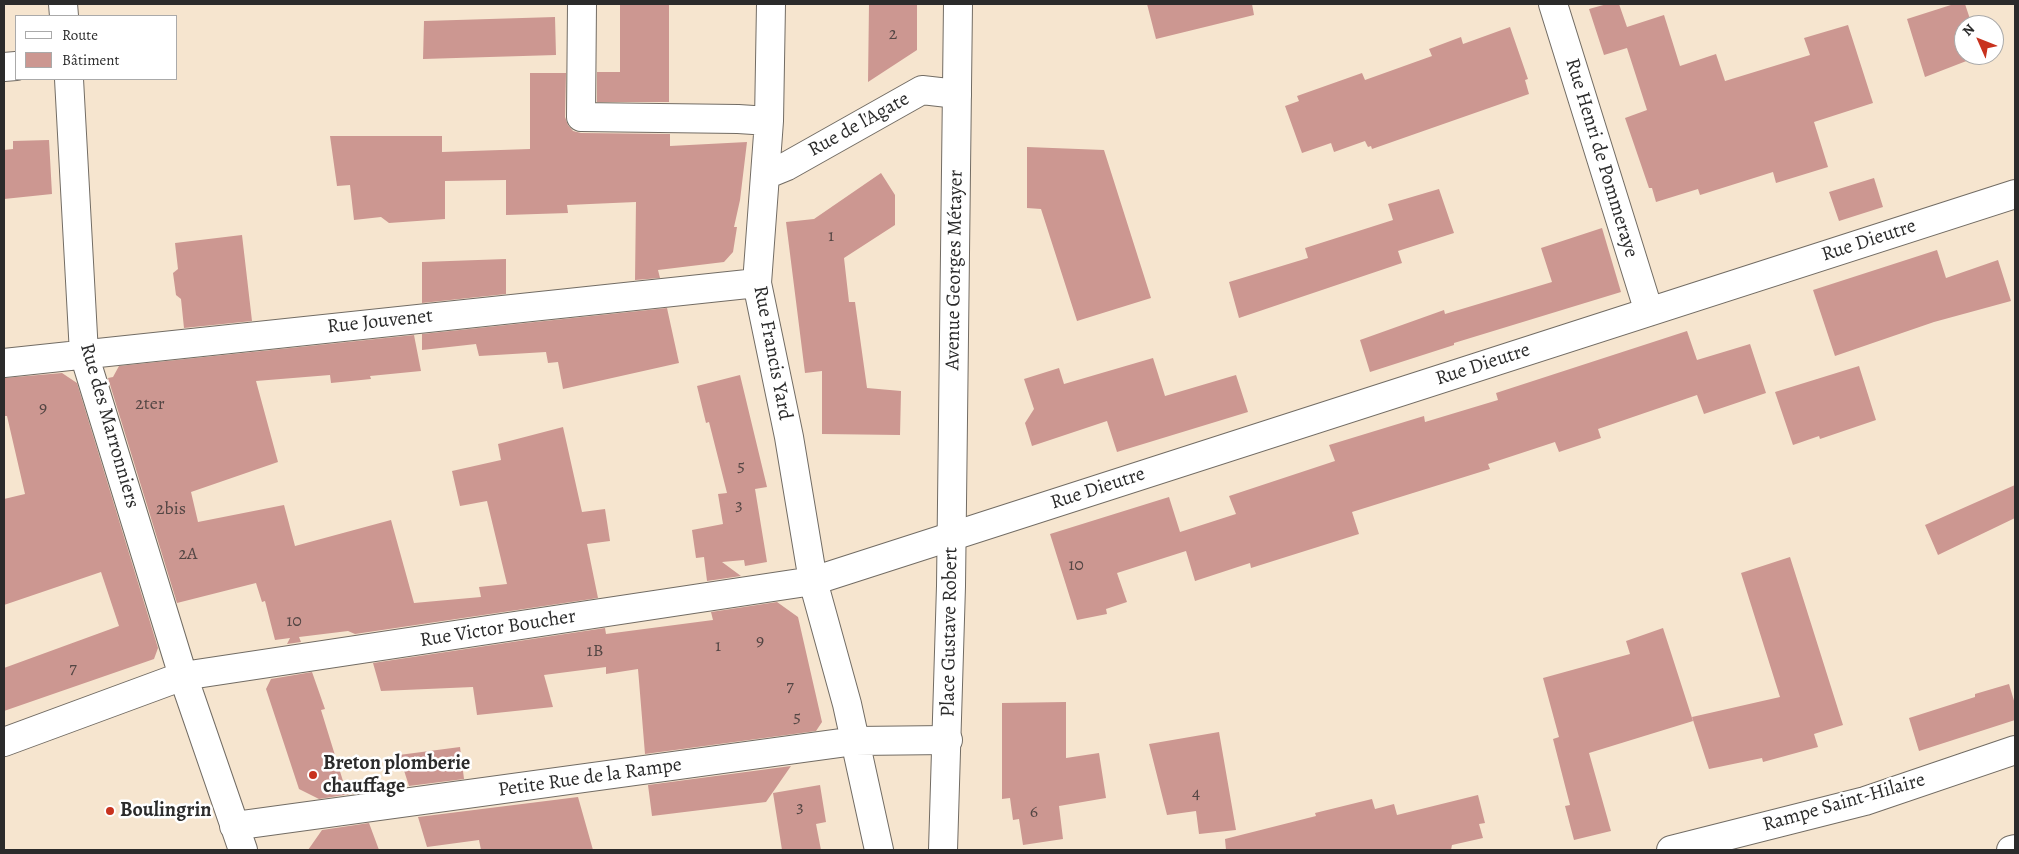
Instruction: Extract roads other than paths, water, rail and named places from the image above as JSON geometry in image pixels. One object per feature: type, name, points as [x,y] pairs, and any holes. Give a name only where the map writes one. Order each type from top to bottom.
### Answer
[{"type":"street","points":[[582,4],[581,117],[769,121]]},
{"type":"street","name":"Rue Francis Yard","points":[[770,4],[769,121],[757,283],[789,437],[813,581]]},
{"type":"street","name":"Avenue Georges Métayer","points":[[951,536],[958,4]]},
{"type":"street","name":"Rue Henri de Pommeraye","points":[[1552,4],[1649,312]]},
{"type":"street","name":"Rue des Marronniers","points":[[68,80],[84,354],[183,676],[238,838]]},
{"type":"street","name":"Rue de l'Agate","points":[[765,175],[787,166],[922,90],[957,94]]},
{"type":"street","name":"Rue Dieutre","points":[[951,536],[2015,194]]},
{"type":"street","name":"Rue Jouvenet","points":[[4,363],[757,283]]},
{"type":"street","name":"Place Gustave Robert","points":[[813,581],[951,536],[948,740],[944,850]]},
{"type":"street","points":[[813,581],[855,741],[879,850]]},
{"type":"street","name":"Rue Victor Boucher","points":[[4,742],[183,676],[813,581]]},
{"type":"street","name":"Petite Rue de la Rampe","points":[[238,838],[855,741],[948,740]]},
{"type":"street","name":"Rampe Saint-Hilaire","points":[[1671,850],[1865,801],[2015,750]]},
{"type":"street","points":[[2011,850],[2015,849]]},
{"type":"place","name":"Breton plomberie chauffage","points":[[313,775]]},
{"type":"place","name":"Boulingrin","points":[[110,811]]}]
